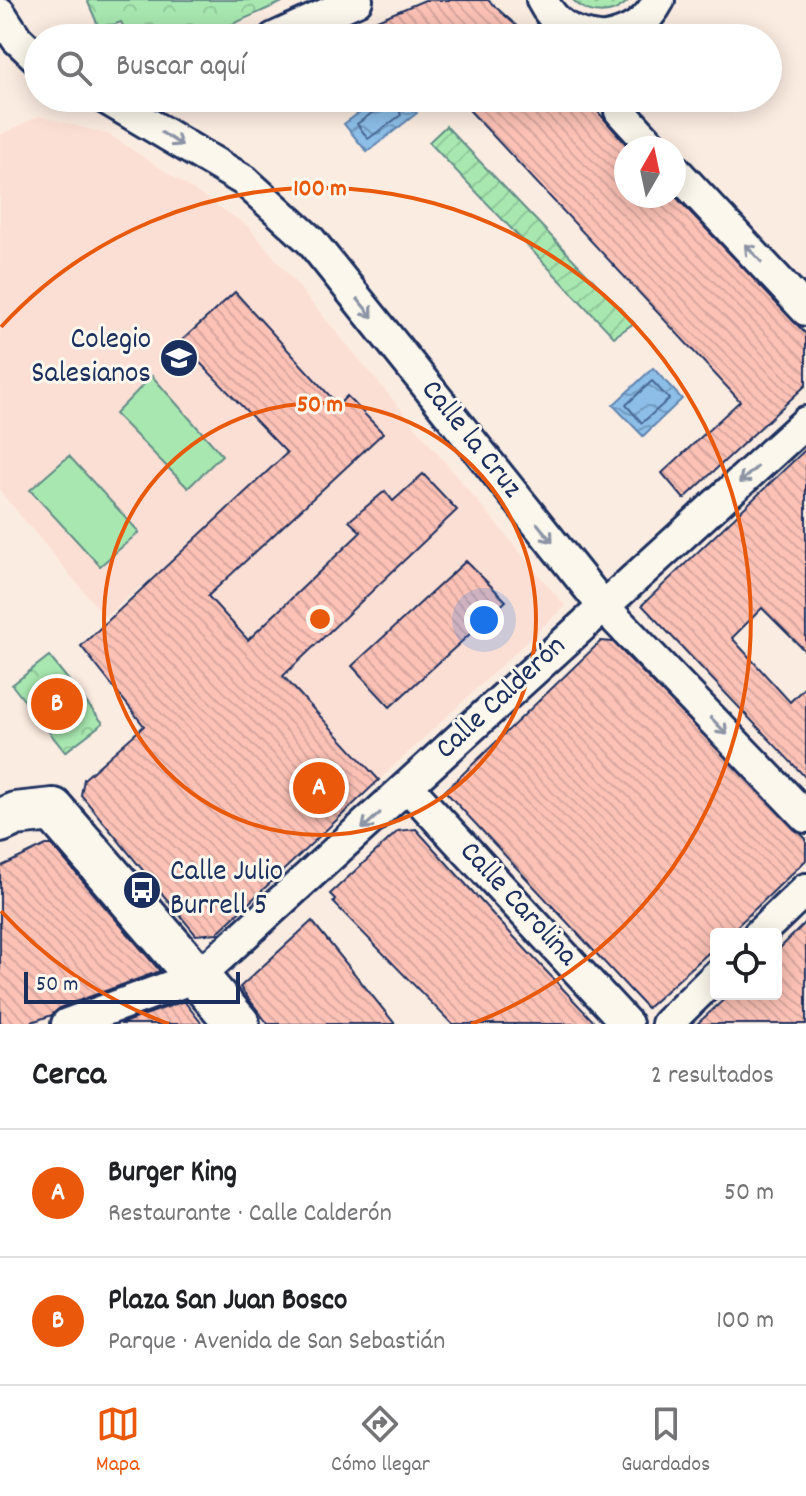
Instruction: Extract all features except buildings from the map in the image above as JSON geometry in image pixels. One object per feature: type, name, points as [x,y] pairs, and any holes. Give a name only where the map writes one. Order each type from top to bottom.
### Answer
[{"type":"main road","points":[[0,821],[15,814],[53,810],[238,1024]]},
{"type":"street","points":[[305,24],[357,0]]},
{"type":"street","points":[[542,0],[561,24]]},
{"type":"street","points":[[641,24],[659,0]]},
{"type":"street","points":[[0,13],[24,46]]},
{"type":"street","points":[[0,42],[24,52]]},
{"type":"street","name":"Calle la Cruz","points":[[129,112],[245,181],[311,241],[603,606],[806,817]]},
{"type":"street","points":[[621,112],[643,136]]},
{"type":"street","points":[[686,182],[806,310]]},
{"type":"street","name":"Calle Calderón","points":[[199,976],[806,422]]},
{"type":"street","name":"Calle Carolina","points":[[408,787],[627,1024]]},
{"type":"street","points":[[765,928],[806,889]]},
{"type":"street","points":[[67,1024],[199,976]]},
{"type":"street","points":[[667,1024],[710,982]]},
{"type":"shaded area","name":"Colegio Salesianos","points":[[39,116],[110,135],[248,226],[565,606],[379,780],[174,559],[105,617],[0,491],[0,135]]},
{"type":"green space","points":[[87,0],[287,0],[233,24],[97,24]]},
{"type":"green space","points":[[573,0],[629,0],[616,10],[601,13],[586,10]]},
{"type":"green space","points":[[446,126],[634,323],[614,337],[429,142]]},
{"type":"green space","points":[[152,376],[222,455],[188,488],[115,414]]},
{"type":"green space","points":[[69,456],[139,532],[100,566],[30,490]]},
{"type":"green space","points":[[49,656],[103,723],[65,752],[12,685]]},
{"type":"water","points":[[360,112],[417,113],[367,152],[344,124]]},
{"type":"water","points":[[653,368],[682,399],[643,436],[613,405]]},
{"type":"place","name":"Colegio Salesianos","points":[[179,358]]},
{"type":"place","name":"Plaza San Juan Bosco","points":[[57,704]]},
{"type":"place","name":"Burger King","points":[[319,788]]},
{"type":"place","name":"Calle Julio Burrell 5","points":[[142,890]]}]
